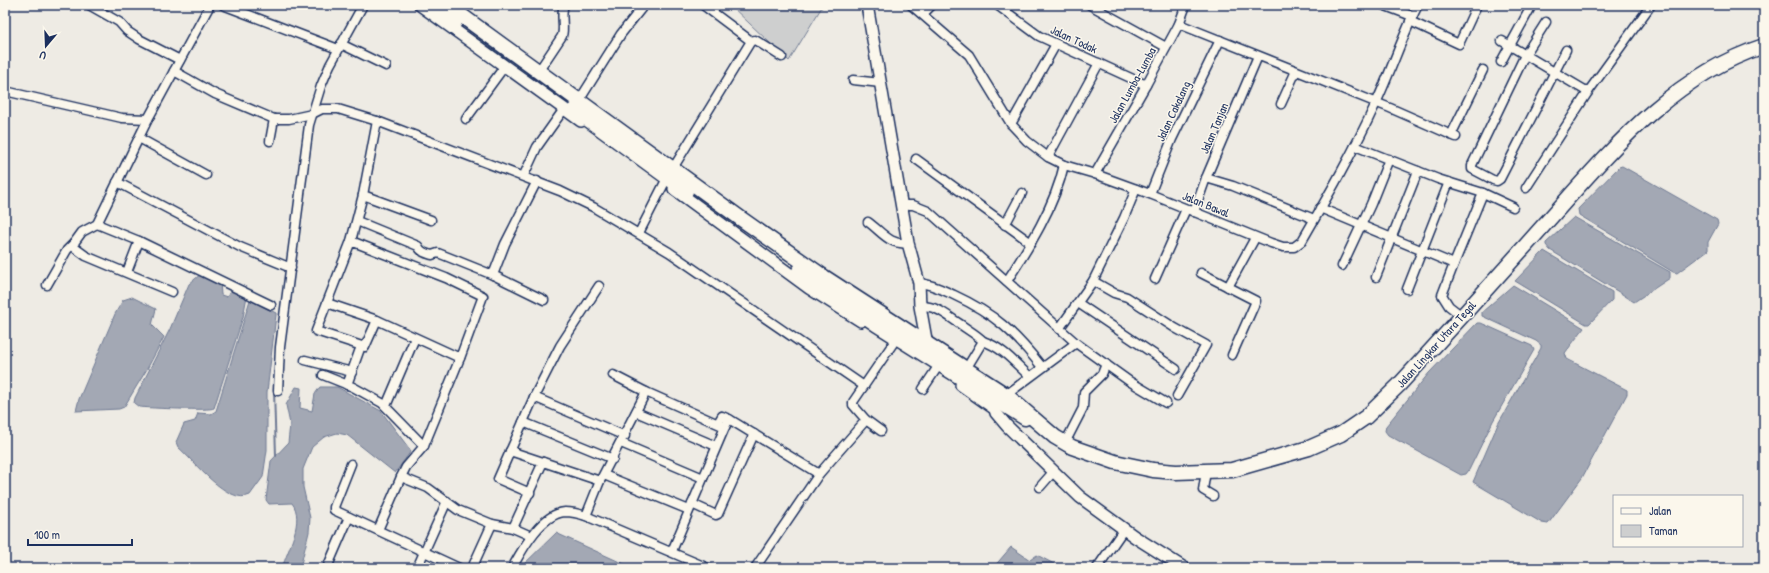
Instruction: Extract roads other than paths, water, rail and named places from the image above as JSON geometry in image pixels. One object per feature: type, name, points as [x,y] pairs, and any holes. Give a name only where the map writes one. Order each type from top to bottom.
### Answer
[{"type":"highway","points":[[431,5],[450,9],[824,277],[966,369],[1000,402]]},
{"type":"highway","points":[[450,9],[817,284],[881,328],[1000,402]]},
{"type":"highway","name":"Jalan Lingkar Utara Tegal","points":[[1000,402],[1041,425],[1065,443],[1115,462],[1153,470],[1176,472],[1232,470],[1309,448],[1355,425],[1383,403],[1606,157],[1651,111],[1682,87],[1709,71],[1764,46]]},
{"type":"street","points":[[89,5],[119,22],[127,31],[139,39],[180,60]]},
{"type":"street","points":[[47,285],[67,250],[82,232],[97,224],[148,119],[210,5]]},
{"type":"street","points":[[223,5],[386,66]]},
{"type":"street","points":[[278,391],[280,347],[288,267],[307,140],[308,115],[337,48],[363,5]]},
{"type":"street","points":[[420,5],[809,288],[937,368],[1000,402]]},
{"type":"street","points":[[542,66],[562,36],[564,30],[562,16],[564,5]]},
{"type":"street","points":[[582,96],[621,34],[644,5]]},
{"type":"street","points":[[704,5],[751,41],[755,40],[782,57]]},
{"type":"street","points":[[867,5],[908,243],[919,283],[920,306],[926,342]]},
{"type":"street","name":"Jalan Bawal","points":[[911,5],[968,55],[1011,124],[1027,141],[1048,157],[1064,165],[1095,174],[1150,194],[1255,238],[1283,247],[1294,247],[1302,241],[1314,219],[1323,209],[1355,146],[1382,105],[1415,22],[1418,5]]},
{"type":"street","points":[[923,14],[932,5]]},
{"type":"street","name":"Jalan Todak","points":[[997,5],[1028,29],[1056,44],[1146,85]]},
{"type":"street","points":[[1090,5],[1166,47]]},
{"type":"street","name":"Jalan Lumba-Lumba","points":[[1095,174],[1179,24],[1186,5]]},
{"type":"street","points":[[1383,5],[1459,44],[1477,5]]},
{"type":"street","points":[[1501,62],[1532,5]]},
{"type":"street","points":[[1526,188],[1588,92],[1651,5]]},
{"type":"street","points":[[450,9],[542,66],[675,165],[926,342]]},
{"type":"street","points":[[1546,22],[1525,55],[1471,168],[1493,180],[1497,181],[1500,179],[1566,50]]},
{"type":"street","points":[[1179,24],[1382,105],[1453,136],[1483,70]]},
{"type":"street","name":"Jalan Cakalang","points":[[1150,194],[1172,140],[1220,40]]},
{"type":"street","points":[[675,165],[751,41]]},
{"type":"street","points":[[1502,41],[1588,92]]},
{"type":"street","points":[[1011,124],[1056,44]]},
{"type":"street","name":"Jalan Tanjan","points":[[1155,279],[1206,178],[1258,56]]},
{"type":"street","points":[[1048,157],[1099,63]]},
{"type":"street","points":[[466,119],[504,67]]},
{"type":"street","points":[[174,71],[231,102],[274,120],[308,115],[322,109],[329,108],[377,121],[524,175],[581,201],[668,252],[864,386]]},
{"type":"street","points":[[1281,104],[1296,71]]},
{"type":"street","points":[[853,80],[881,83]]},
{"type":"street","points":[[5,92],[122,118],[148,119]]},
{"type":"street","points":[[524,175],[537,147],[564,109]]},
{"type":"street","points":[[270,141],[274,120]]},
{"type":"street","points":[[377,121],[357,221],[328,303],[316,331],[365,347],[377,320]]},
{"type":"street","points":[[139,138],[206,175]]},
{"type":"street","points":[[1355,146],[1418,171],[1483,193],[1513,207]]},
{"type":"street","points":[[916,159],[1031,243]]},
{"type":"street","points":[[1342,266],[1371,204],[1389,159]]},
{"type":"street","points":[[1007,281],[1031,243],[1053,196],[1064,165]]},
{"type":"street","points":[[1376,277],[1393,238],[1418,171]]},
{"type":"street","points":[[1206,178],[1233,186],[1314,219]]},
{"type":"street","points":[[493,275],[505,244],[537,181]]},
{"type":"street","points":[[117,182],[240,247],[288,267]]},
{"type":"street","points":[[639,234],[665,182]]},
{"type":"street","points":[[1407,289],[1449,182]]},
{"type":"street","points":[[1059,329],[1093,281],[1124,218],[1136,189]]},
{"type":"street","points":[[1005,225],[1022,192]]},
{"type":"street","points":[[1462,316],[1449,306],[1442,295],[1483,193]]},
{"type":"street","points":[[363,195],[431,220]]},
{"type":"street","points":[[902,205],[914,205],[928,211],[1076,343],[1129,381],[1166,404]]},
{"type":"street","points":[[1323,209],[1454,264]]},
{"type":"street","points":[[357,221],[418,246],[422,252],[432,256],[438,253],[493,275],[544,300]]},
{"type":"street","points":[[868,222],[884,236],[900,243],[908,243]]},
{"type":"street","points":[[97,224],[139,241],[271,305]]},
{"type":"street","points":[[1228,287],[1255,238]]},
{"type":"street","points":[[127,272],[139,241]]},
{"type":"street","points":[[351,241],[446,278],[483,296],[460,358],[424,446],[406,467],[378,530]]},
{"type":"street","points":[[74,243],[75,248],[86,256],[172,292]]},
{"type":"street","points":[[1201,273],[1256,301],[1232,354]]},
{"type":"street","points":[[1093,281],[1114,293],[1128,297],[1174,328],[1206,345],[1177,396]]},
{"type":"street","points":[[919,283],[941,289],[997,319],[1020,339],[1042,367]]},
{"type":"street","points":[[530,493],[498,480],[534,397],[560,346],[599,286]]},
{"type":"street","points":[[328,303],[377,320],[460,358]]},
{"type":"street","points":[[1078,303],[1176,369]]},
{"type":"street","points":[[920,306],[932,307],[941,310],[975,333],[984,341],[1008,354],[1029,376]]},
{"type":"street","points":[[386,406],[415,338]]},
{"type":"street","points":[[966,369],[984,341]]},
{"type":"street","points":[[881,431],[866,420],[853,405],[855,399],[894,342]]},
{"type":"street","points":[[1076,343],[1029,376],[1000,402],[996,413],[1007,426],[1080,497],[1124,529],[1184,568]]},
{"type":"street","points":[[347,385],[361,346]]},
{"type":"street","points":[[305,360],[352,372]]},
{"type":"street","points":[[1065,443],[1083,408],[1084,392],[1102,374],[1106,364]]},
{"type":"street","points":[[330,366],[326,376],[347,385],[386,406],[424,446]]},
{"type":"street","points":[[923,389],[937,368]]},
{"type":"street","points":[[613,375],[646,392],[754,434],[819,474]]},
{"type":"street","points":[[586,516],[602,478],[646,392]]},
{"type":"street","points":[[534,397],[703,478]]},
{"type":"street","points":[[636,412],[716,446]]},
{"type":"street","points":[[755,568],[819,474],[866,420]]},
{"type":"street","points":[[523,422],[613,459]]},
{"type":"street","points":[[672,551],[716,446],[724,423]]},
{"type":"street","points":[[510,451],[543,462],[602,478],[716,515],[718,514],[754,434]]},
{"type":"street","points":[[513,528],[543,462]]},
{"type":"street","points":[[351,464],[334,510],[459,568]]},
{"type":"street","points":[[1040,487],[1054,471]]},
{"type":"street","points":[[1210,471],[1203,490],[1213,496]]},
{"type":"street","points":[[401,477],[428,488],[458,510],[492,524],[513,528],[531,536]]},
{"type":"street","points":[[417,568],[447,501]]},
{"type":"street","points":[[512,568],[531,536],[548,520],[565,512],[586,516],[672,551],[708,568]]},
{"type":"street","points":[[327,568],[349,517]]},
{"type":"street","points":[[472,568],[492,524]]},
{"type":"street","points":[[1097,568],[1124,529]]},
{"type":"waterway","points":[[274,390],[276,456]]}]
